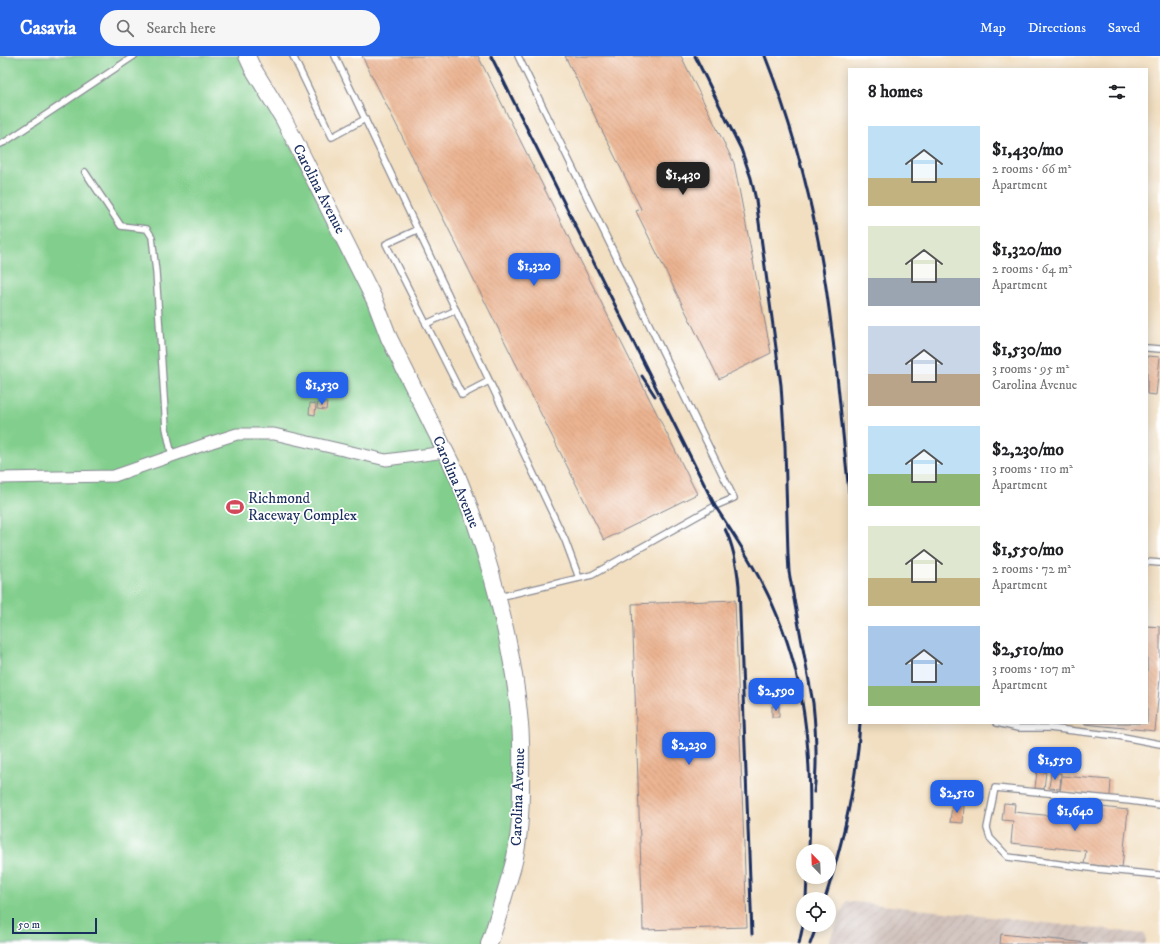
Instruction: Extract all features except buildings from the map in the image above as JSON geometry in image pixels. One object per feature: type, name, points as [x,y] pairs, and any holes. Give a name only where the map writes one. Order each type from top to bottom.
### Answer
[{"type":"street","name":"Carolina Avenue","points":[[247,56],[252,67],[284,118],[375,301],[390,338],[457,475],[482,544],[497,598],[512,669],[520,724],[521,798],[514,863],[489,944]]},
{"type":"street","points":[[0,478],[114,476],[237,434],[274,434],[386,460],[445,452]]},
{"type":"lane","points":[[0,144],[134,56]]},
{"type":"lane","points":[[292,56],[332,137],[365,119]]},
{"type":"lane","points":[[335,56],[565,540],[578,578]]},
{"type":"lane","points":[[497,598],[592,575],[716,506],[734,498],[518,56]]},
{"type":"lane","points":[[85,172],[121,226],[147,228],[152,237],[156,272],[166,428],[172,456]]},
{"type":"lane","points":[[417,230],[386,244],[462,395],[489,381]]},
{"type":"lane","points":[[426,324],[456,310]]},
{"type":"lane","points":[[1148,348],[1160,349]]},
{"type":"lane","points":[[1148,562],[1160,563]]},
{"type":"lane","points":[[1001,724],[1018,728],[1049,728],[1118,736],[1160,744]]},
{"type":"lane","points":[[1160,805],[995,788],[987,828],[990,838],[1008,857],[1097,869],[1160,875]]},
{"type":"shaded area","points":[[846,901],[1145,934],[1146,944],[828,944],[833,932],[836,932],[836,925]]},
{"type":"green space","name":"Richmond Raceway Complex","points":[[0,56],[247,56],[445,452],[506,635],[521,798],[489,944],[0,944]]},
{"type":"railway","points":[[491,56],[715,506],[741,546],[777,615],[788,643],[802,702],[809,761],[809,844]]},
{"type":"railway","points":[[695,56],[741,149],[751,178],[756,200],[781,385],[785,446],[789,572],[813,703],[816,747],[814,792]]},
{"type":"railway","points":[[765,56],[782,102],[796,149],[809,197],[819,245],[833,338],[848,482]]},
{"type":"railway","points":[[642,376],[655,396]]},
{"type":"railway","points":[[725,529],[735,557],[739,586],[752,934]]},
{"type":"railway","points":[[827,892],[838,856],[848,812],[856,767],[860,724]]},
{"type":"railway","points":[[806,892],[807,884]]},
{"type":"railway","points":[[799,944],[802,932]]},
{"type":"railway","points":[[810,944],[814,932]]},
{"type":"place","name":"Richmond Raceway Complex","points":[[235,507]]}]
